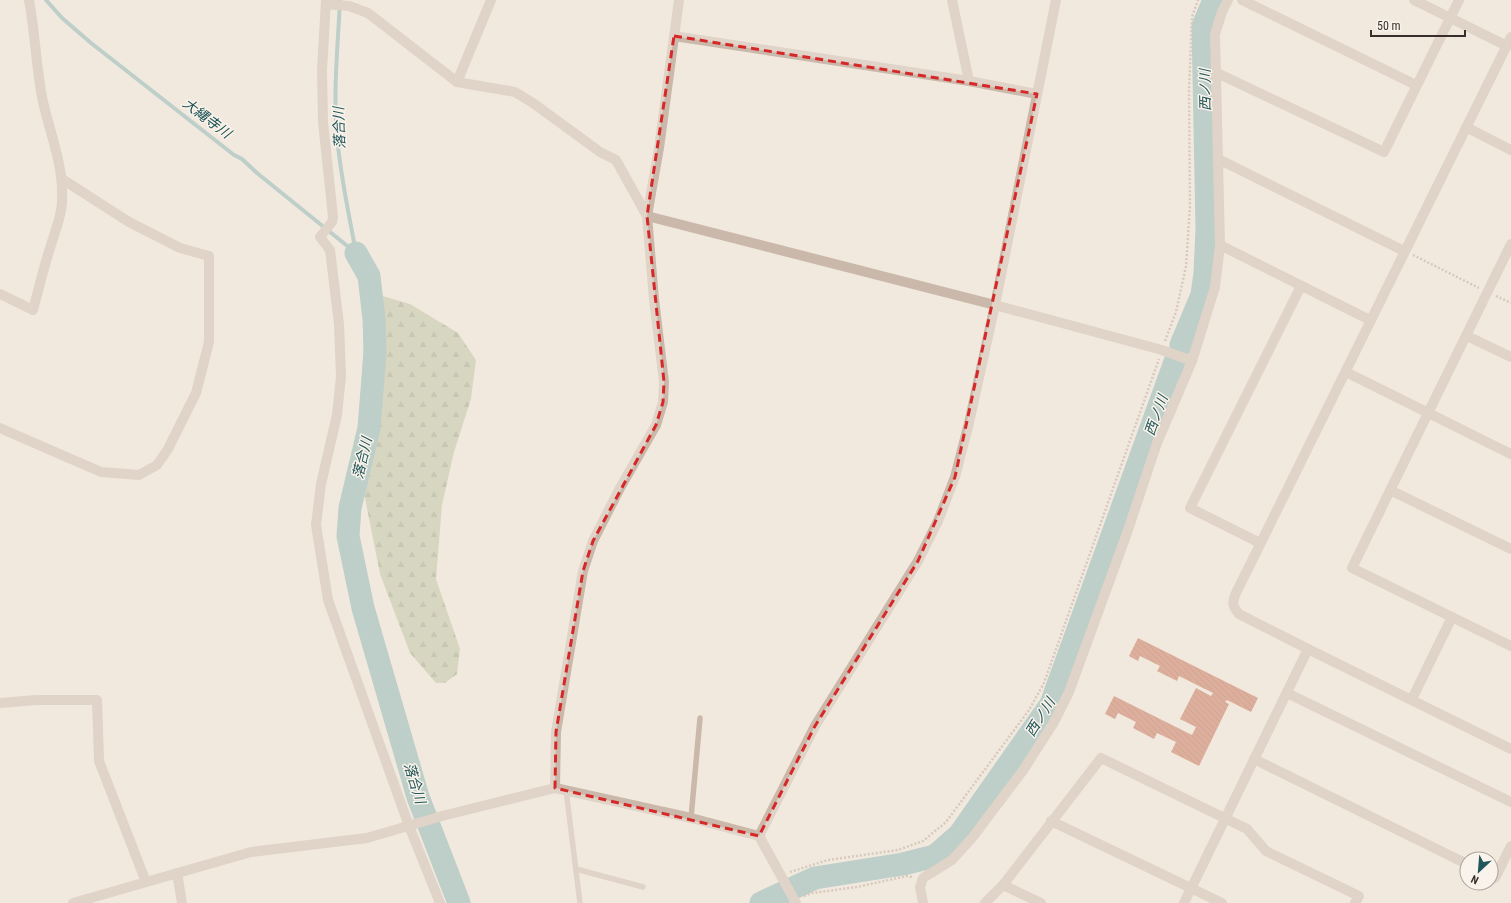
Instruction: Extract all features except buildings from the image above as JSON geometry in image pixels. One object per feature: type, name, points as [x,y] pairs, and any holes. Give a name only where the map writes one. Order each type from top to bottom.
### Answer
[{"type":"street","points":[[0,294],[33,310],[51,245],[58,226],[62,202],[62,179],[52,133],[42,98],[34,27],[29,0]]},
{"type":"street","points":[[458,82],[491,0]]},
{"type":"street","points":[[555,788],[556,732],[583,572],[594,541],[620,488],[656,425],[663,402],[664,382],[654,299],[647,216],[659,148],[679,0]]},
{"type":"street","points":[[952,0],[969,82]]},
{"type":"street","points":[[759,836],[815,726],[918,561],[938,521],[956,476],[994,305],[1056,0]]},
{"type":"street","points":[[923,903],[920,887],[923,878],[952,860],[972,838],[1024,769],[1054,722],[1069,692],[1127,533],[1157,443],[1192,361],[1215,287],[1220,245],[1215,34],[1222,12],[1228,0]]},
{"type":"street","points":[[1242,0],[1416,85]]},
{"type":"street","points":[[1414,0],[1450,18],[1509,42],[1260,543],[1236,593],[1233,601],[1233,607],[1239,614],[1511,749]]},
{"type":"street","points":[[1217,73],[1384,152],[1459,0]]},
{"type":"street","points":[[440,903],[328,600],[316,525],[321,484],[337,415],[342,376],[338,317],[330,250],[320,237],[332,222],[333,217],[323,122],[322,70],[325,1],[349,6],[368,13],[458,82],[515,92],[600,152],[616,160],[647,216],[994,305],[1162,350],[1192,361]]},
{"type":"street","points":[[674,36],[1037,94]]},
{"type":"street","points":[[1466,127],[1511,150]]},
{"type":"street","points":[[1218,159],[1404,251]]},
{"type":"street","points":[[0,428],[101,472],[139,475],[157,465],[168,449],[196,393],[209,342],[209,256],[180,248],[135,225],[62,179]]},
{"type":"street","points":[[1220,245],[1370,320]]},
{"type":"street","points":[[1510,246],[1352,568],[1511,646]]},
{"type":"street","points":[[1260,543],[1190,508],[1301,286]]},
{"type":"street","points":[[1467,336],[1511,357]]},
{"type":"street","points":[[1346,372],[1511,454]]},
{"type":"street","points":[[1390,490],[1511,549]]},
{"type":"street","points":[[1412,699],[1452,617]]},
{"type":"street","points":[[1184,903],[1308,649]]},
{"type":"street","points":[[1287,692],[1511,802]]},
{"type":"street","points":[[0,703],[36,700],[97,700],[99,760],[146,882]]},
{"type":"street","points":[[985,903],[1003,885],[1051,820],[1101,758],[1247,829],[1266,851],[1359,896],[1355,903]]},
{"type":"street","points":[[1254,759],[1459,860]]},
{"type":"street","points":[[73,903],[251,852],[368,838],[442,816],[555,788],[691,818],[759,836],[784,878],[792,900]]},
{"type":"street","points":[[1051,820],[1222,903]]},
{"type":"street","points":[[1499,870],[1511,846]]},
{"type":"street","points":[[177,873],[182,903]]},
{"type":"street","points":[[1003,885],[1041,903]]},
{"type":"lane","points":[[691,818],[700,718]]},
{"type":"lane","points":[[566,790],[580,903]]},
{"type":"lane","points":[[576,869],[643,887]]},
{"type":"path","points":[[784,878],[828,860],[898,850],[923,841],[946,822],[1029,710],[1044,683],[1176,312],[1186,266],[1190,206],[1189,91],[1192,17],[1198,0]]},
{"type":"path","points":[[1404,251],[1511,303]]},
{"type":"path","points":[[792,900],[812,893],[857,887],[907,876],[923,878]]},
{"type":"highlighted area","points":[[674,36],[1037,94],[955,477],[918,561],[815,726],[759,836],[555,788],[556,732],[583,571],[593,541],[656,425],[663,402],[664,382],[647,216]]},
{"type":"green space","points":[[379,295],[410,304],[458,333],[476,360],[471,399],[454,452],[442,505],[436,579],[460,649],[457,674],[445,683],[436,683],[410,653],[380,574],[361,478],[360,404],[365,328]]},
{"type":"waterway","name":"大縄寺川","points":[[46,0],[62,18],[91,43],[234,155],[242,159],[257,173],[356,253]]},
{"type":"waterway","name":"落合川","points":[[340,0],[336,68],[336,118],[338,150],[356,253]]},
{"type":"waterway","name":"西ノ川","points":[[1181,345],[1202,295],[1205,273],[1207,229],[1203,26],[1214,0]]},
{"type":"waterway","name":"落合川","points":[[356,253],[369,276],[374,319],[375,352],[369,428],[350,508],[348,536],[363,608],[418,797],[459,903]]},
{"type":"waterway","name":"西ノ川","points":[[761,903],[815,878],[903,864],[935,856],[959,835],[1051,704],[1175,362]]}]
